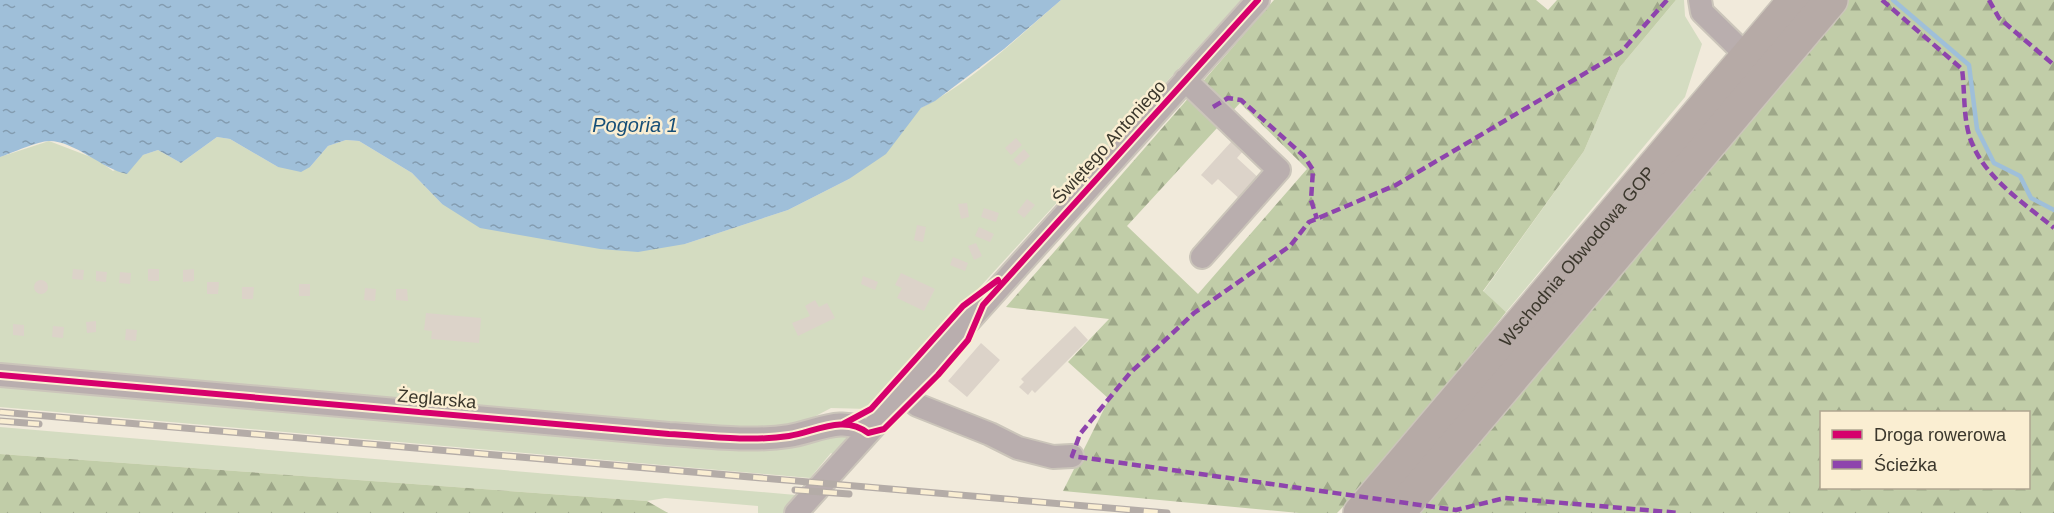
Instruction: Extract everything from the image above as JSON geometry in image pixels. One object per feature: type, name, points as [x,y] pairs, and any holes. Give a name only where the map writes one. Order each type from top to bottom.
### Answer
[{"type":"highway","name":"Wschodnia Obwodowa GOP","points":[[1398,513],[1410,477],[1747,56],[1795,0]]},
{"type":"highway","name":"Wschodnia Obwodowa GOP","points":[[1360,513],[1410,477],[1831,0]]},
{"type":"street","name":"Świętego Antoniego","points":[[796,513],[1258,0]]},
{"type":"street","points":[[1700,0],[1702,12],[1747,56]]},
{"type":"street","points":[[1185,80],[1279,170],[1202,257]]},
{"type":"street","name":"Żeglarska","points":[[0,375],[669,434],[779,438],[843,424],[856,425],[868,433]]},
{"type":"street","points":[[903,393],[917,405],[990,434],[1018,448],[1053,457],[1072,456]]},
{"type":"green space","points":[[1061,0],[1241,0],[869,409],[831,408],[793,428],[722,429],[0,364],[0,157],[49,141],[96,159],[113,171],[143,155],[158,150],[181,163],[217,137],[230,139],[278,167],[310,167],[328,146],[346,140],[359,141],[412,173],[442,204],[685,244],[788,210],[849,179],[921,108],[958,86]]},
{"type":"green space","points":[[1274,0],[1536,0],[1548,10],[1557,0],[1676,0],[1620,67],[1584,151],[1483,291],[1506,312],[1388,461],[1337,513],[1299,513],[1063,491],[1109,399],[1068,362],[1109,319],[1006,307]],"holes":[[[1240,103],[1307,169],[1198,294],[1127,226]]]},
{"type":"green space","points":[[1676,0],[1684,0],[1685,16],[1702,44],[1685,97],[1506,312],[1483,292],[1584,151],[1620,67]]},
{"type":"green space","points":[[1848,0],[2054,0],[2054,513],[1417,513]]},
{"type":"green space","points":[[0,382],[623,438],[837,432],[846,435],[848,442],[836,457],[831,453],[810,478],[0,407]]},
{"type":"green space","points":[[0,427],[796,495],[784,509],[787,513],[758,513],[758,506],[665,498],[647,501],[0,454]]},
{"type":"green space","points":[[0,454],[647,501],[668,513],[0,513]]},
{"type":"water","name":"Pogoria 1","points":[[0,0],[1061,0],[1004,49],[935,101],[921,108],[886,154],[849,179],[788,210],[685,244],[638,252],[600,249],[480,228],[442,204],[412,173],[359,141],[346,140],[328,146],[310,167],[301,172],[278,167],[230,139],[217,137],[181,163],[158,150],[143,155],[127,174],[59,142],[38,143],[0,157]]},
{"type":"building","points":[[1016,138],[1022,145],[1011,155],[1005,148]]},
{"type":"building","points":[[1232,141],[1243,151],[1237,158],[1262,181],[1243,202],[1218,179],[1212,185],[1201,175]]},
{"type":"building","points":[[1024,149],[1030,156],[1019,166],[1013,160]]},
{"type":"building","points":[[1027,199],[1035,205],[1024,218],[1017,212]]},
{"type":"building","points":[[967,203],[969,217],[961,219],[958,204]]},
{"type":"building","points":[[984,208],[999,213],[996,222],[981,217]]},
{"type":"building","points":[[917,225],[926,227],[923,242],[914,240]]},
{"type":"building","points":[[979,227],[994,234],[990,242],[975,236]]},
{"type":"building","points":[[976,243],[982,256],[974,260],[968,246]]},
{"type":"building","points":[[953,257],[968,263],[965,271],[950,265]]},
{"type":"building","points":[[73,269],[84,270],[83,280],[72,279]]},
{"type":"building","points":[[148,269],[159,269],[159,281],[148,281]]},
{"type":"building","points":[[194,269],[194,281],[183,282],[183,270]]},
{"type":"building","points":[[96,271],[107,272],[106,282],[96,281]]},
{"type":"building","points":[[120,272],[131,273],[130,284],[119,283]]},
{"type":"building","points":[[901,273],[935,289],[924,311],[897,298],[902,288],[895,285]]},
{"type":"building","points":[[863,276],[878,282],[875,290],[861,284]]},
{"type":"building","points":[[41,280],[46,282],[48,287],[46,292],[41,294],[36,292],[34,287],[36,282]]},
{"type":"building","points":[[207,282],[219,282],[218,294],[207,294]]},
{"type":"building","points":[[299,284],[310,284],[310,296],[299,296]]},
{"type":"building","points":[[242,287],[254,287],[253,299],[242,299]]},
{"type":"building","points":[[365,288],[376,289],[375,301],[364,300]]},
{"type":"building","points":[[396,289],[407,289],[408,301],[396,300]]},
{"type":"building","points":[[815,300],[819,307],[827,303],[835,318],[798,336],[792,323],[810,316],[805,306]]},
{"type":"building","points":[[426,313],[481,318],[479,343],[431,339],[432,331],[424,330]]},
{"type":"building","points":[[96,321],[96,332],[87,333],[86,322]]},
{"type":"building","points":[[13,324],[24,325],[24,336],[13,335]]},
{"type":"building","points":[[53,326],[64,327],[63,338],[52,337]]},
{"type":"building","points":[[1075,326],[1088,340],[1035,393],[1032,390],[1028,395],[1019,387],[1024,382],[1021,379]]},
{"type":"building","points":[[126,329],[137,330],[136,341],[125,340]]},
{"type":"building","points":[[981,343],[1000,360],[967,397],[948,381]]},
{"type":"waterway","points":[[1893,0],[1969,65],[1977,129],[1994,163],[2020,176],[2031,198],[2054,210]]},
{"type":"railway","points":[[0,412],[1167,513]]},
{"type":"railway","points":[[0,421],[39,424]]},
{"type":"railway","points":[[795,490],[849,494]]},
{"type":"marked path","points":[[1667,0],[1621,52],[1396,185],[1309,222],[1290,246],[1194,313],[1130,373],[1080,434],[1072,456],[1456,510],[1505,498],[1680,513]]},
{"type":"marked path","points":[[1882,0],[1962,69],[1966,121],[1976,152],[1994,177],[2054,228]]},
{"type":"marked path","points":[[1989,0],[1999,18],[2054,65]]},
{"type":"marked path","points":[[1213,107],[1228,98],[1241,100],[1304,156],[1313,170],[1311,200],[1317,219]]},
{"type":"cycle path","points":[[0,375],[744,439],[789,436],[839,425],[849,425],[868,433],[884,429],[938,375],[968,340],[983,305],[1258,0]]},
{"type":"cycle path","points":[[843,424],[871,409],[963,306],[998,280]]}]
